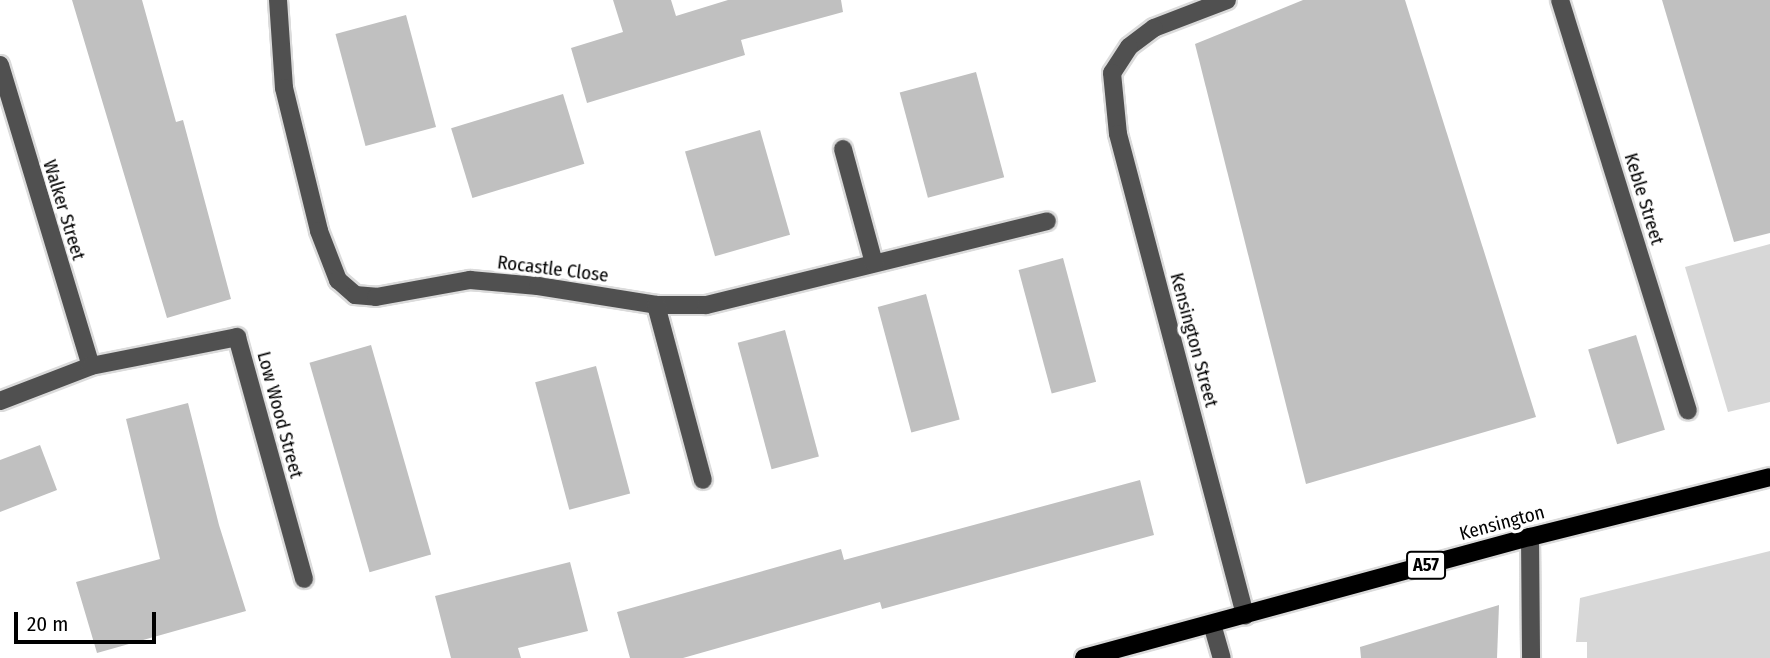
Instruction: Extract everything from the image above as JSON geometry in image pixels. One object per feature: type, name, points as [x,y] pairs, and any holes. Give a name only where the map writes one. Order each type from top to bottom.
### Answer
[{"type":"main road","name":"Kensington","points":[[1084,658],[1530,537],[1770,477]]},
{"type":"street","name":"Rocastle Close","points":[[278,0],[284,88],[319,231],[338,280],[355,295],[376,297],[470,280],[538,286],[656,305],[706,305],[1047,221]]},
{"type":"street","name":"Kensington Street","points":[[1227,0],[1154,28],[1129,47],[1112,73],[1118,134],[1245,616]]},
{"type":"street","name":"Keble Street","points":[[1560,0],[1688,411]]},
{"type":"street","name":"Walker Street","points":[[0,65],[6,113],[90,366]]},
{"type":"street","points":[[843,149],[874,263]]},
{"type":"street","points":[[656,305],[703,480]]},
{"type":"street","name":"Low Wood Street","points":[[0,401],[90,366],[237,337],[304,579]]},
{"type":"street","points":[[1530,537],[1531,658]]},
{"type":"street","points":[[1212,624],[1222,658]]},
{"type":"shaded area","points":[[1770,244],[1770,402],[1728,412],[1685,267]]},
{"type":"shaded area","points":[[1770,551],[1770,658],[1587,658],[1587,642],[1576,642],[1580,598]]},
{"type":"building","points":[[72,0],[142,0],[176,122],[183,120],[231,299],[167,318]]},
{"type":"building","points":[[613,0],[671,0],[676,16],[728,0],[841,0],[843,12],[741,40],[745,55],[587,103],[571,48],[623,32]]},
{"type":"building","points":[[1303,0],[1405,0],[1536,417],[1306,484],[1195,44]]},
{"type":"building","points":[[1662,0],[1770,0],[1770,233],[1734,242]]},
{"type":"building","points":[[406,15],[436,127],[366,146],[335,34]]},
{"type":"building","points":[[976,72],[1004,177],[928,198],[900,92]]},
{"type":"building","points":[[563,94],[584,164],[472,198],[451,128]]},
{"type":"building","points":[[760,130],[790,235],[715,256],[685,151]]},
{"type":"building","points":[[1063,258],[1096,382],[1052,394],[1019,270]]},
{"type":"building","points":[[926,294],[960,420],[911,433],[878,307]]},
{"type":"building","points":[[785,330],[819,457],[772,469],[738,343]]},
{"type":"building","points":[[1636,335],[1665,430],[1617,444],[1588,350]]},
{"type":"building","points":[[371,345],[431,555],[370,572],[309,363]]},
{"type":"building","points":[[596,366],[630,494],[569,510],[535,382]]},
{"type":"building","points":[[188,403],[219,525],[246,611],[97,653],[76,582],[160,559],[126,419]]},
{"type":"building","points":[[40,445],[57,490],[0,512],[0,460]]},
{"type":"building","points":[[1140,480],[1154,535],[882,609],[880,602],[683,658],[630,658],[617,612],[841,549],[844,560]]},
{"type":"building","points":[[570,562],[588,631],[518,648],[521,658],[451,658],[435,596]]},
{"type":"building","points":[[1499,605],[1497,658],[1361,658],[1360,647]]}]
